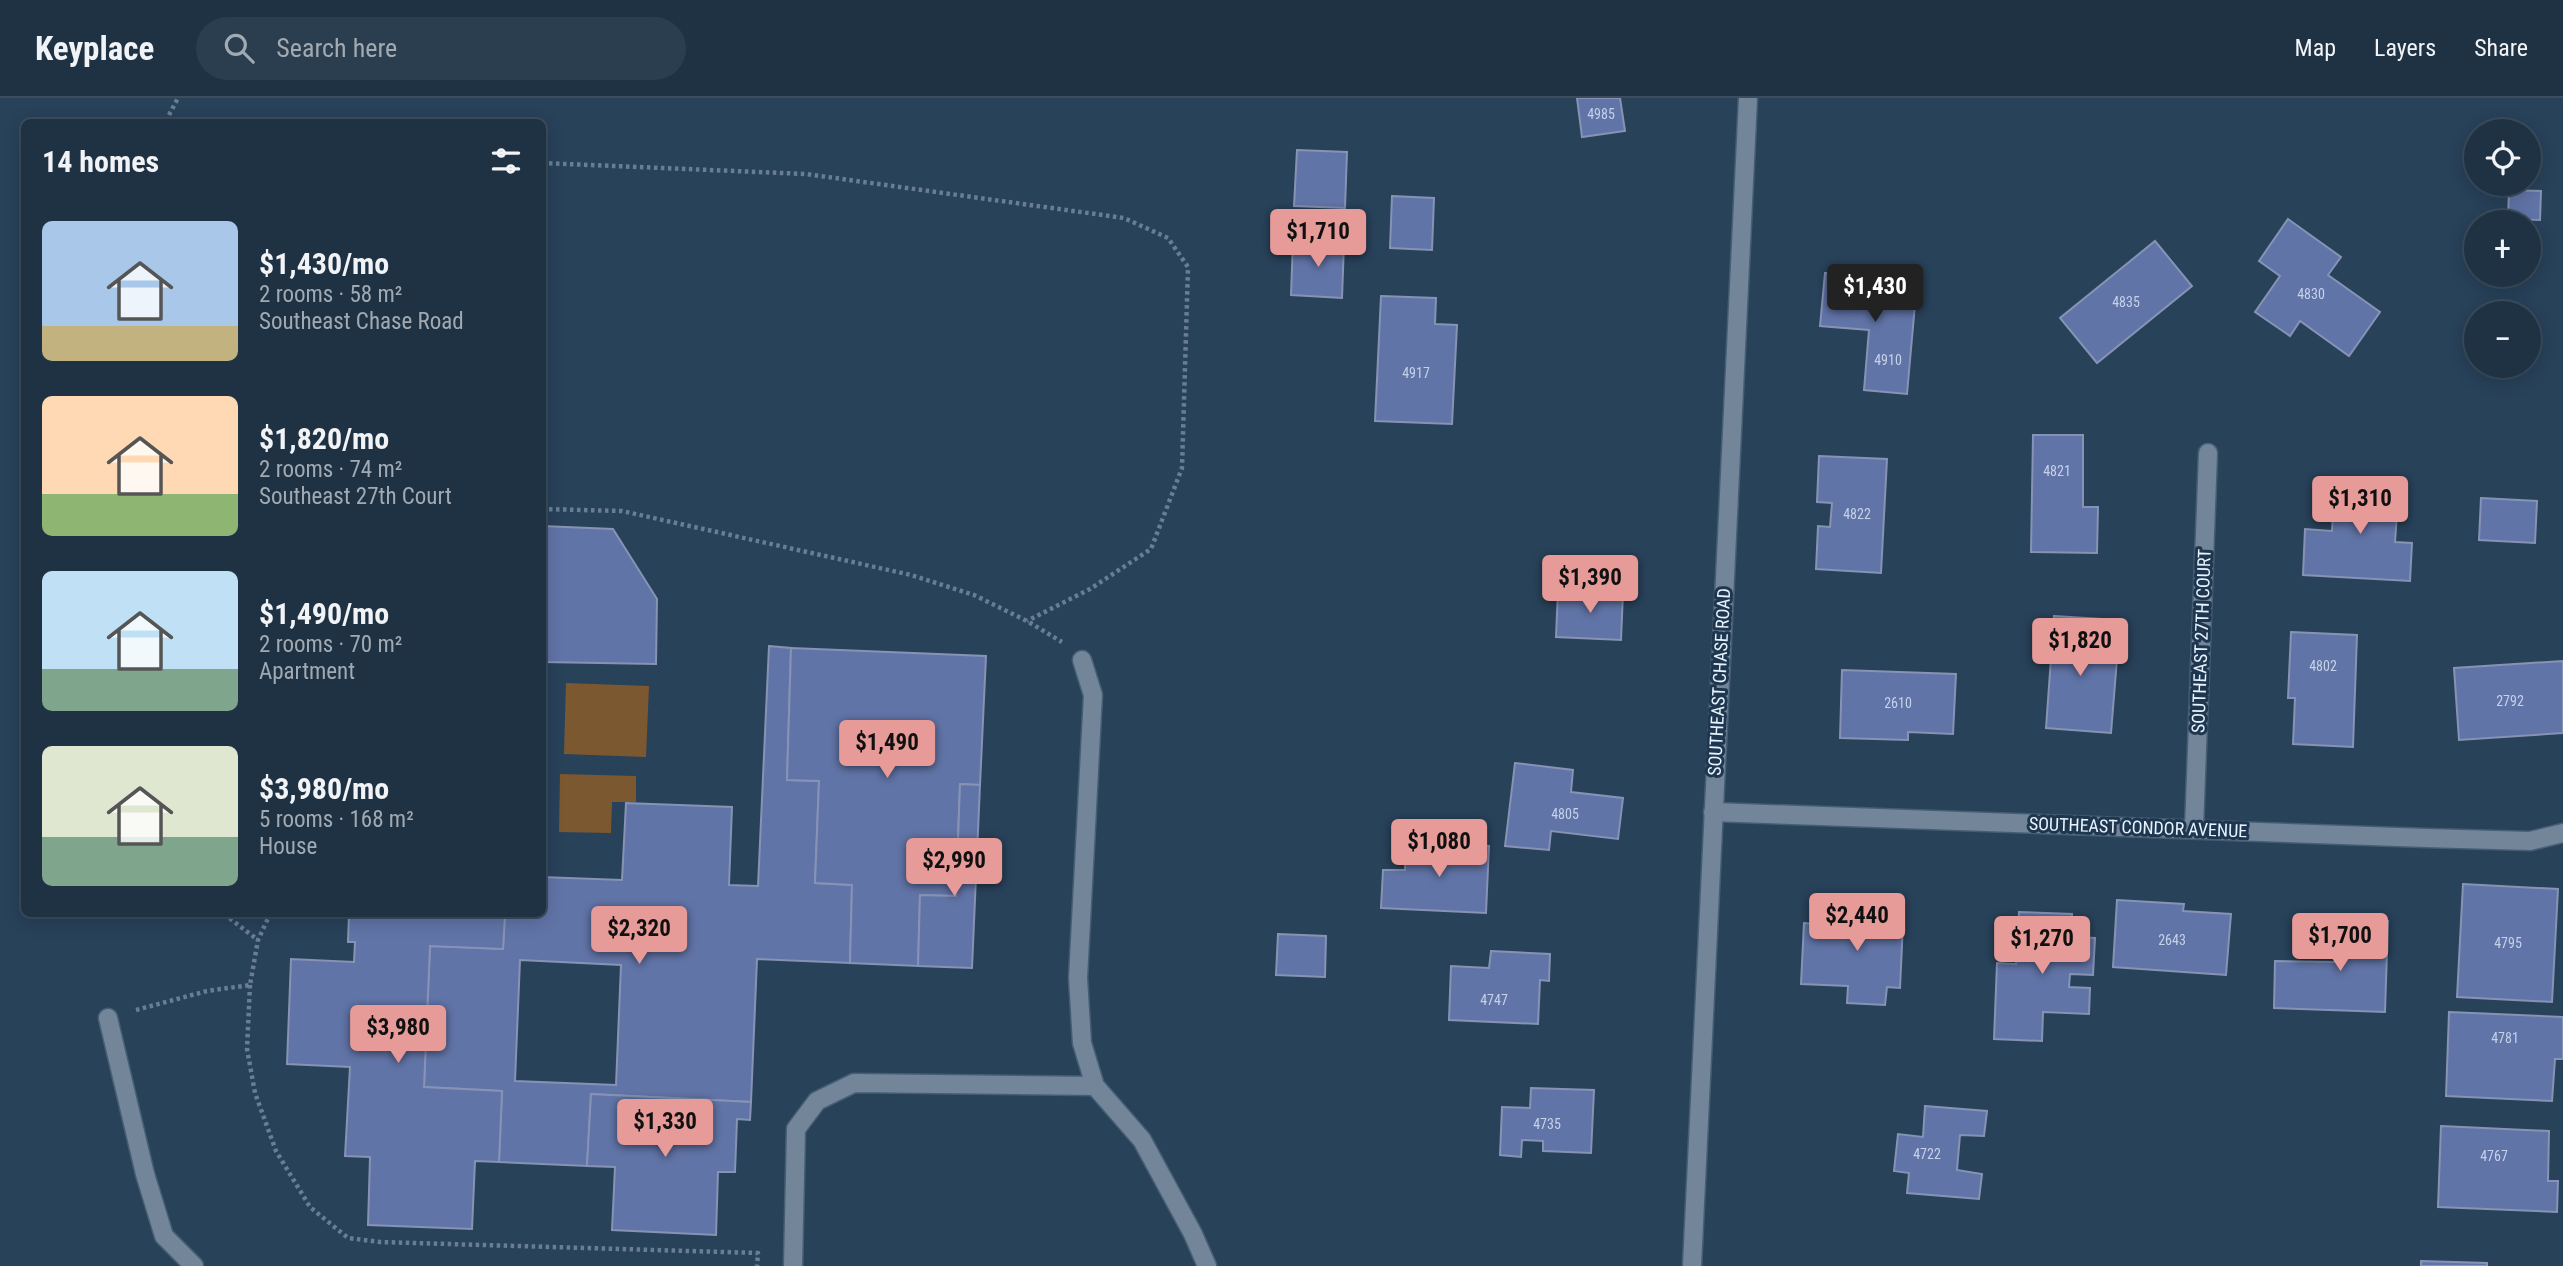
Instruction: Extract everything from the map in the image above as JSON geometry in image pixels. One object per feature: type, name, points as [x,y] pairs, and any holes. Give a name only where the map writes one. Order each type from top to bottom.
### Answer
[{"type":"street","name":"SOUTHEAST CHASE ROAD","points":[[1692,1266],[1748,98]]},
{"type":"street","name":"SOUTHEAST 27TH COURT","points":[[2194,829],[2208,453]]},
{"type":"street","points":[[1082,660],[1093,695],[1078,978],[1082,1043],[1095,1086],[1142,1140],[1193,1234],[1207,1266]]},
{"type":"street","name":"SOUTHEAST CONDOR AVENUE","points":[[1713,813],[2530,841],[2563,833]]},
{"type":"street","points":[[108,1018],[145,1174],[164,1236],[194,1266]]},
{"type":"street","points":[[793,1266],[796,1129],[817,1101],[854,1083],[1095,1086]]},
{"type":"path","points":[[169,119],[178,98]]},
{"type":"path","points":[[546,163],[806,174],[1124,218],[1168,238],[1188,267],[1182,468],[1151,549],[1090,589],[1027,621]]},
{"type":"path","points":[[546,509],[622,511],[911,575],[974,595],[1027,621],[1060,640],[1082,660]]},
{"type":"path","points":[[228,917],[258,940]]},
{"type":"path","points":[[269,917],[258,940],[250,985],[247,1049],[255,1093],[276,1151],[310,1207],[348,1238],[380,1242],[758,1253],[757,1266]]},
{"type":"path","points":[[108,1018],[207,991],[250,985]]},
{"type":"shaded area","points":[[566,683],[649,686],[646,757],[564,754]]},
{"type":"shaded area","points":[[560,774],[636,776],[636,802],[612,802],[611,833],[559,832]]},
{"type":"building","points":[[1577,98],[1620,98],[1625,131],[1582,137]]},
{"type":"building","points":[[1297,150],[1347,152],[1345,208],[1294,206]]},
{"type":"building","points":[[1392,196],[1434,198],[1432,250],[1390,248]]},
{"type":"building","points":[[2509,196],[2541,196],[2540,210],[2508,210]]},
{"type":"building","points":[[2288,219],[2341,257],[2328,275],[2380,312],[2349,356],[2300,321],[2290,336],[2255,312],[2280,276],[2259,261]]},
{"type":"building","points":[[1293,241],[1344,243],[1342,298],[1291,295]]},
{"type":"building","points":[[2155,241],[2192,286],[2097,363],[2060,318]]},
{"type":"building","points":[[1825,273],[1917,282],[1907,394],[1864,390],[1869,330],[1820,326]]},
{"type":"building","points":[[1381,296],[1436,298],[1435,324],[1457,325],[1452,424],[1375,421]]},
{"type":"building","points":[[2033,435],[2083,435],[2083,507],[2098,507],[2097,553],[2031,552]]},
{"type":"building","points":[[1819,456],[1887,459],[1881,573],[1816,569],[1818,526],[1830,527],[1832,503],[1817,502]]},
{"type":"building","points":[[2335,480],[2399,485],[2395,542],[2412,543],[2410,581],[2303,575],[2305,529],[2332,531]]},
{"type":"building","points":[[2481,498],[2537,501],[2535,543],[2479,540]]},
{"type":"building","points":[[546,526],[613,529],[657,599],[656,664],[546,662]]},
{"type":"building","points":[[1558,590],[1623,593],[1621,640],[1556,637]]},
{"type":"building","points":[[2054,616],[2102,619],[2099,658],[2117,659],[2111,733],[2046,728]]},
{"type":"building","points":[[2291,632],[2357,635],[2353,747],[2293,744],[2295,698],[2288,698]]},
{"type":"building","points":[[769,646],[791,648],[787,780],[819,781],[815,883],[852,885],[850,963],[757,959],[751,1102],[591,1094],[587,1166],[499,1162],[502,1091],[424,1087],[430,946],[503,949],[505,917],[546,917],[546,877],[622,880],[626,803],[732,807],[729,885],[758,886]],"holes":[[[520,960],[621,965],[616,1085],[515,1081]]]},
{"type":"building","points":[[791,648],[986,656],[980,785],[960,784],[956,896],[920,895],[918,966],[850,963],[852,885],[815,883],[819,781],[787,780]]},
{"type":"building","points":[[2563,661],[2563,733],[2459,740],[2454,668]]},
{"type":"building","points":[[1842,670],[1956,674],[1953,734],[1908,732],[1908,740],[1840,738]]},
{"type":"building","points":[[1515,763],[1573,770],[1571,792],[1623,798],[1618,839],[1551,831],[1549,850],[1505,846]]},
{"type":"building","points":[[960,784],[980,785],[972,968],[918,966],[920,895],[956,896]]},
{"type":"building","points":[[1406,843],[1489,846],[1486,913],[1381,908],[1383,870],[1405,870]]},
{"type":"building","points":[[2463,884],[2558,889],[2552,1002],[2457,997]]},
{"type":"building","points":[[1860,900],[1904,902],[1900,988],[1887,987],[1885,1005],[1847,1003],[1848,986],[1801,984],[1804,923],[1859,927]]},
{"type":"building","points":[[2117,900],[2184,904],[2183,911],[2231,914],[2226,975],[2113,967]]},
{"type":"building","points":[[2019,912],[2072,914],[2071,937],[2095,938],[2093,975],[2070,974],[2069,987],[2090,988],[2089,1014],[2043,1012],[2042,1041],[1994,1039],[1997,963],[2016,964]]},
{"type":"building","points":[[349,917],[505,917],[503,949],[430,946],[424,1087],[502,1091],[499,1162],[475,1161],[472,1229],[368,1225],[370,1157],[345,1156],[350,1067],[287,1064],[291,959],[354,962],[355,942],[348,942]]},
{"type":"building","points":[[2337,919],[2388,921],[2385,1012],[2274,1008],[2275,961],[2336,962]]},
{"type":"building","points":[[1278,934],[1326,936],[1325,977],[1276,975]]},
{"type":"building","points":[[1491,951],[1550,954],[1549,981],[1540,980],[1538,1024],[1449,1020],[1451,966],[1489,968]]},
{"type":"building","points":[[2449,1012],[2563,1017],[2563,1059],[2555,1059],[2552,1101],[2446,1096]]},
{"type":"building","points":[[1531,1088],[1594,1090],[1591,1153],[1543,1151],[1543,1141],[1522,1140],[1521,1157],[1500,1155],[1502,1107],[1530,1108]]},
{"type":"building","points":[[591,1094],[751,1102],[750,1120],[737,1119],[735,1172],[718,1172],[716,1235],[612,1230],[615,1167],[587,1166]]},
{"type":"building","points":[[1925,1106],[1987,1111],[1984,1136],[1960,1135],[1957,1170],[1982,1174],[1979,1199],[1907,1193],[1909,1173],[1894,1171],[1898,1134],[1923,1137]]},
{"type":"building","points":[[2441,1126],[2549,1131],[2548,1181],[2558,1181],[2557,1212],[2438,1207]]},
{"type":"building","points":[[2421,1261],[2487,1263],[2487,1266],[2421,1266]]}]
